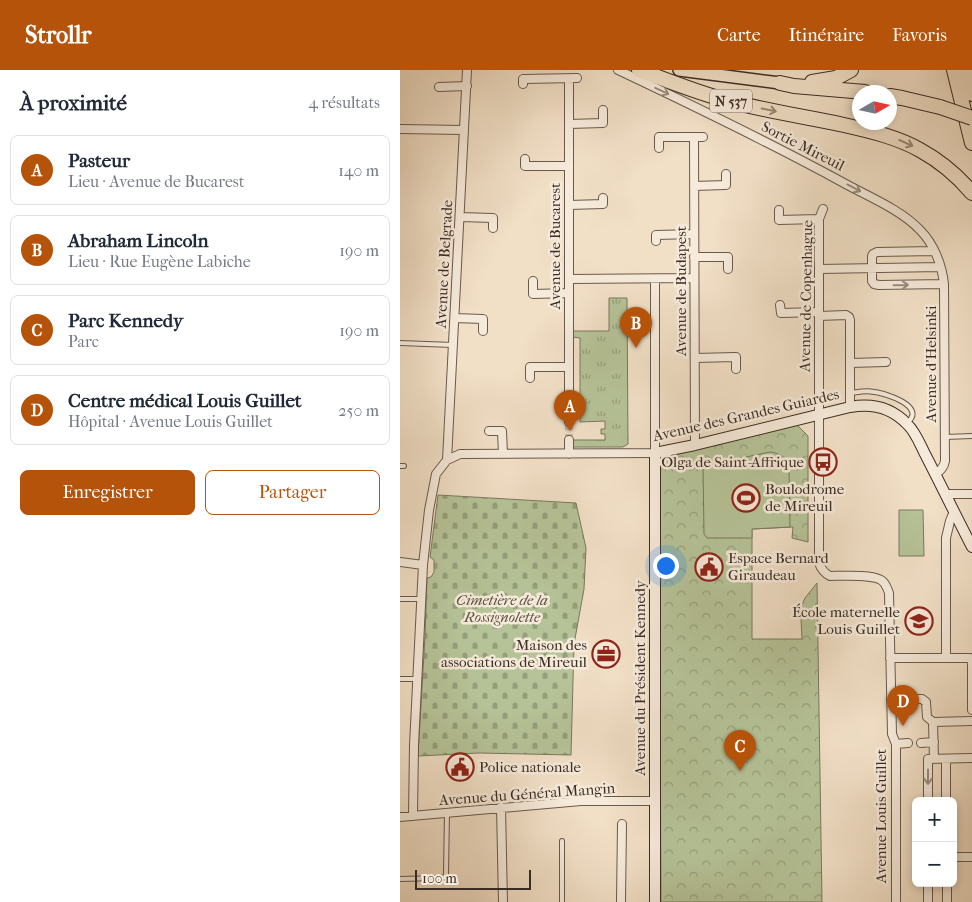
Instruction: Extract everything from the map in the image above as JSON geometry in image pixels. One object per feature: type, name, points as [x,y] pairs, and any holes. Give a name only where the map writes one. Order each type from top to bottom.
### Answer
[{"type":"highway","name":"N 537","points":[[639,70],[689,89],[729,101],[862,129],[898,140],[919,149],[940,162],[957,176],[972,193]]},
{"type":"highway","points":[[780,83],[824,81],[836,78],[851,70]]},
{"type":"highway","points":[[954,70],[972,143]]},
{"type":"highway","points":[[967,70],[972,94]]},
{"type":"highway","name":"N 537","points":[[780,83],[852,91]]},
{"type":"highway","points":[[897,97],[940,107],[972,118]]},
{"type":"main road","name":"N 537","points":[[678,70],[780,83]]},
{"type":"street","name":"Avenue de Belgrade","points":[[447,460],[467,70]]},
{"type":"street","name":"Sortie Mireuil","points":[[618,70],[697,107],[889,207],[912,223],[926,238],[934,251]]},
{"type":"street","name":"Avenue de Bucarest","points":[[522,84],[522,79],[573,78],[569,124],[569,422]]},
{"type":"street","points":[[439,87],[467,86]]},
{"type":"street","points":[[569,124],[603,123],[603,110]]},
{"type":"street","points":[[400,129],[464,130]]},
{"type":"street","points":[[659,148],[659,137],[703,137]]},
{"type":"street","name":"Avenue de Budapest","points":[[694,137],[695,444]]},
{"type":"street","points":[[525,159],[525,166],[569,166]]},
{"type":"street","points":[[694,186],[726,185],[726,174]]},
{"type":"street","points":[[569,204],[603,204],[603,198]]},
{"type":"street","name":"Avenue de Copenhague","points":[[823,209],[819,219],[819,563],[825,574]]},
{"type":"street","points":[[779,210],[779,220],[819,219]]},
{"type":"street","points":[[460,217],[493,218],[493,228]]},
{"type":"street","points":[[656,241],[656,235],[694,234]]},
{"type":"street","points":[[934,251],[877,252],[872,256],[872,281],[874,284],[879,285],[944,284]]},
{"type":"street","name":"Avenue d'Helsinki","points":[[934,251],[943,271],[944,284],[944,466],[936,474]]},
{"type":"street","points":[[694,257],[728,257],[728,269]]},
{"type":"street","points":[[819,269],[940,267]]},
{"type":"street","points":[[569,279],[694,278]]},
{"type":"street","points":[[654,453],[655,279]]},
{"type":"street","points":[[533,281],[533,294],[569,293]]},
{"type":"street","points":[[780,305],[781,313],[846,315],[849,317],[850,407]]},
{"type":"street","points":[[455,318],[483,319],[483,331]]},
{"type":"street","points":[[694,358],[736,357],[736,369]]},
{"type":"street","points":[[850,363],[886,362]]},
{"type":"street","points":[[530,378],[530,367],[569,367]]},
{"type":"street","name":"Avenue des Grandes Guiardes","points":[[447,460],[460,454],[654,453],[850,407],[863,405],[880,407],[896,414],[913,431],[972,547]]},
{"type":"street","points":[[489,431],[502,431],[502,454]]},
{"type":"street","points":[[569,440],[569,454]]},
{"type":"street","name":"Avenue du Président Kennedy","points":[[654,453],[655,902]]},
{"type":"street","points":[[413,816],[414,745],[423,565],[436,474],[447,460]]},
{"type":"street","points":[[946,494],[972,494]]},
{"type":"street","points":[[946,658],[946,538],[954,511]]},
{"type":"street","points":[[400,562],[423,565]]},
{"type":"street","name":"Avenue Louis Guillet","points":[[825,574],[830,576],[873,576],[886,584],[889,593],[892,734],[896,744],[896,902]]},
{"type":"street","points":[[890,658],[970,658],[972,662],[972,710]]},
{"type":"street","points":[[891,699],[922,699],[926,702],[927,717],[934,722],[972,721]]},
{"type":"street","points":[[934,722],[934,759]]},
{"type":"street","points":[[921,743],[934,742]]},
{"type":"street","points":[[896,744],[908,743]]},
{"type":"street","points":[[928,797],[928,759],[972,758]]},
{"type":"street","points":[[946,759],[946,797]]},
{"type":"street","name":"Avenue du Général Mangin","points":[[400,817],[581,801],[655,801]]},
{"type":"street","points":[[501,808],[503,902]]},
{"type":"street","points":[[621,902],[622,824]]},
{"type":"street","points":[[957,857],[972,857]]},
{"type":"street","points":[[928,887],[928,902]]},
{"type":"street","points":[[946,887],[947,902]]},
{"type":"lane","points":[[400,343],[453,345]]},
{"type":"lane","points":[[850,393],[873,392],[900,400],[911,408],[912,419],[907,423]]},
{"type":"lane","points":[[945,437],[972,436]]},
{"type":"lane","points":[[400,599],[421,599]]},
{"type":"lane","points":[[400,679],[418,679]]},
{"type":"lane","points":[[400,879],[445,877],[447,812]]},
{"type":"lane","points":[[562,841],[562,902]]},
{"type":"green space","points":[[609,298],[627,298],[628,444],[623,447],[573,447],[573,440],[605,440],[605,434],[601,434],[601,429],[605,429],[605,421],[580,422],[580,338],[573,337],[573,331],[609,331]]},
{"type":"green space","points":[[796,424],[808,436],[808,542],[792,538],[793,527],[752,529],[752,639],[802,639],[801,619],[796,618],[805,598],[817,583],[822,902],[661,902],[659,467],[668,456]]},
{"type":"green space","name":"Boulodrome de Mireuil","points":[[770,452],[782,457],[789,469],[790,527],[752,529],[752,538],[707,538],[704,534],[703,466]]},
{"type":"green space","name":"Cimetière de la Rossignolette","points":[[438,495],[576,503],[586,548],[584,589],[574,644],[571,755],[479,753],[418,756],[427,578],[431,577],[434,572],[434,560],[430,557]]},
{"type":"green space","points":[[899,510],[923,510],[924,556],[899,556]]},
{"type":"tunnel","points":[[569,422],[569,440]]},
{"type":"place","name":"Abraham Lincoln","points":[[636,348]]},
{"type":"place","name":"Pasteur","points":[[570,431]]},
{"type":"place","name":"Olga de Saint-Affrique","points":[[823,462]]},
{"type":"place","name":"Boulodrome de Mireuil","points":[[746,498]]},
{"type":"place","name":"Espace Bernard Giraudeau","points":[[709,567]]},
{"type":"place","name":"École maternelle Louis Guillet","points":[[919,621]]},
{"type":"place","name":"Maison des associations de Mireuil","points":[[606,654]]},
{"type":"place","name":"Centre médical Louis Guillet","points":[[903,726]]},
{"type":"place","name":"Police nationale","points":[[460,767]]},
{"type":"place","name":"Parc Kennedy","points":[[740,771]]}]
